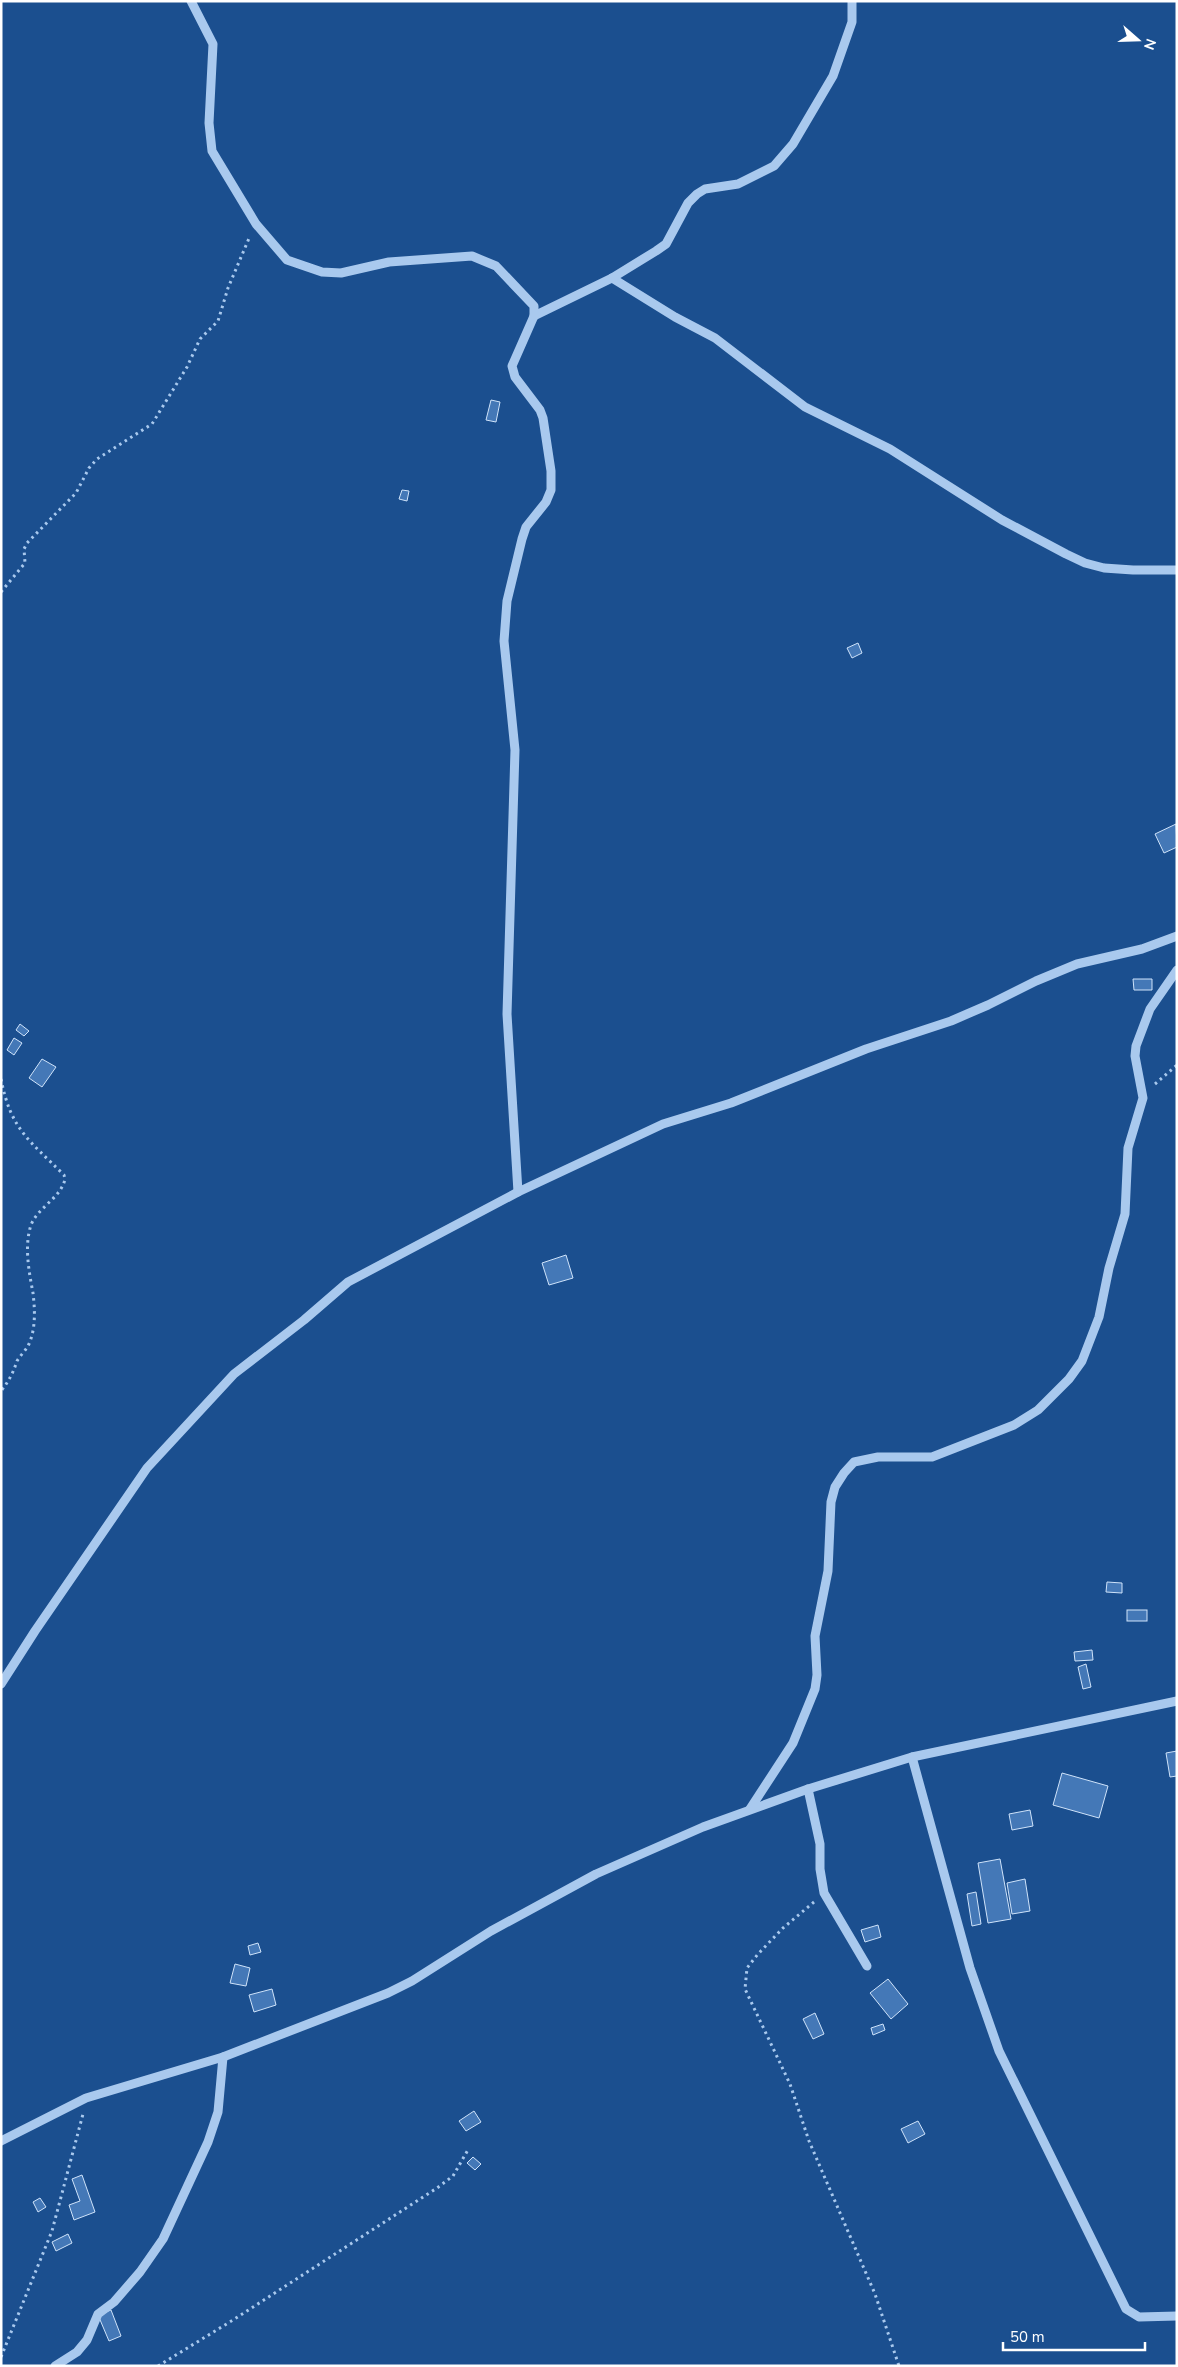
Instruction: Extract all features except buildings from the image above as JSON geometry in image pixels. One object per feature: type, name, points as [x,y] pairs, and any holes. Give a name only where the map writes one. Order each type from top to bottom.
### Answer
[{"type":"street","points":[[191,1],[213,44],[209,123],[212,151],[256,224],[287,260],[322,272],[341,273],[369,266],[421,259],[472,256],[496,266],[531,300],[535,309],[534,316],[512,366],[515,377],[540,410],[543,418],[552,471],[551,490],[546,502],[526,527],[522,539],[507,601],[504,641],[515,743],[507,1014],[518,1192]]},
{"type":"street","points":[[534,316],[612,278],[666,244],[688,204],[697,194],[705,189],[738,184],[774,166],[783,157],[833,76],[852,22],[852,1]]},
{"type":"street","points":[[612,278],[675,318],[715,338],[805,407],[890,449],[1002,520],[1066,554],[1085,563],[1104,568],[1177,570]]},
{"type":"street","points":[[1,1684],[35,1631],[148,1468],[234,1374],[304,1320],[348,1282],[518,1192],[663,1124],[731,1103],[866,1049],[951,1021],[988,1006],[1036,980],[1077,964],[1142,949],[1177,936]]},
{"type":"street","points":[[750,1810],[793,1743],[815,1689],[817,1674],[815,1636],[828,1571],[830,1514],[836,1487],[854,1462],[878,1457],[932,1457],[1014,1425],[1038,1410],[1069,1379],[1082,1361],[1099,1317],[1109,1268],[1125,1214],[1128,1148],[1143,1098],[1135,1056],[1136,1046],[1150,1009],[1177,970]]},
{"type":"street","points":[[1,2141],[86,2098],[222,2057],[388,1993],[412,1981],[491,1931],[596,1874],[703,1827],[808,1789],[912,1758],[1177,1701]]},
{"type":"street","points":[[912,1758],[970,1968],[999,2051],[1126,2309],[1139,2317],[1177,2316]]},
{"type":"street","points":[[808,1789],[820,1844],[820,1869],[824,1893],[867,1966]]},
{"type":"street","points":[[55,2366],[77,2352],[87,2340],[98,2314],[114,2302],[135,2278],[163,2239],[208,2142],[218,2112],[222,2057]]},
{"type":"path","points":[[1,592],[25,563],[24,549],[26,543],[76,494],[89,468],[109,450],[152,424],[187,367],[200,339],[218,321],[241,253],[256,224]]},
{"type":"path","points":[[1143,1098],[1155,1084],[1177,1065]]},
{"type":"path","points":[[1,1079],[9,1112],[20,1132],[65,1177],[63,1185],[40,1210],[31,1226],[28,1241],[29,1277],[33,1294],[34,1332],[18,1361],[13,1376],[1,1391]]},
{"type":"path","points":[[824,1893],[783,1928],[758,1954],[747,1968],[745,1989],[790,2084],[809,2141],[875,2294],[899,2366]]},
{"type":"path","points":[[1,2357],[52,2231],[86,2098]]},
{"type":"path","points":[[158,2366],[437,2188],[453,2176],[469,2148]]}]
